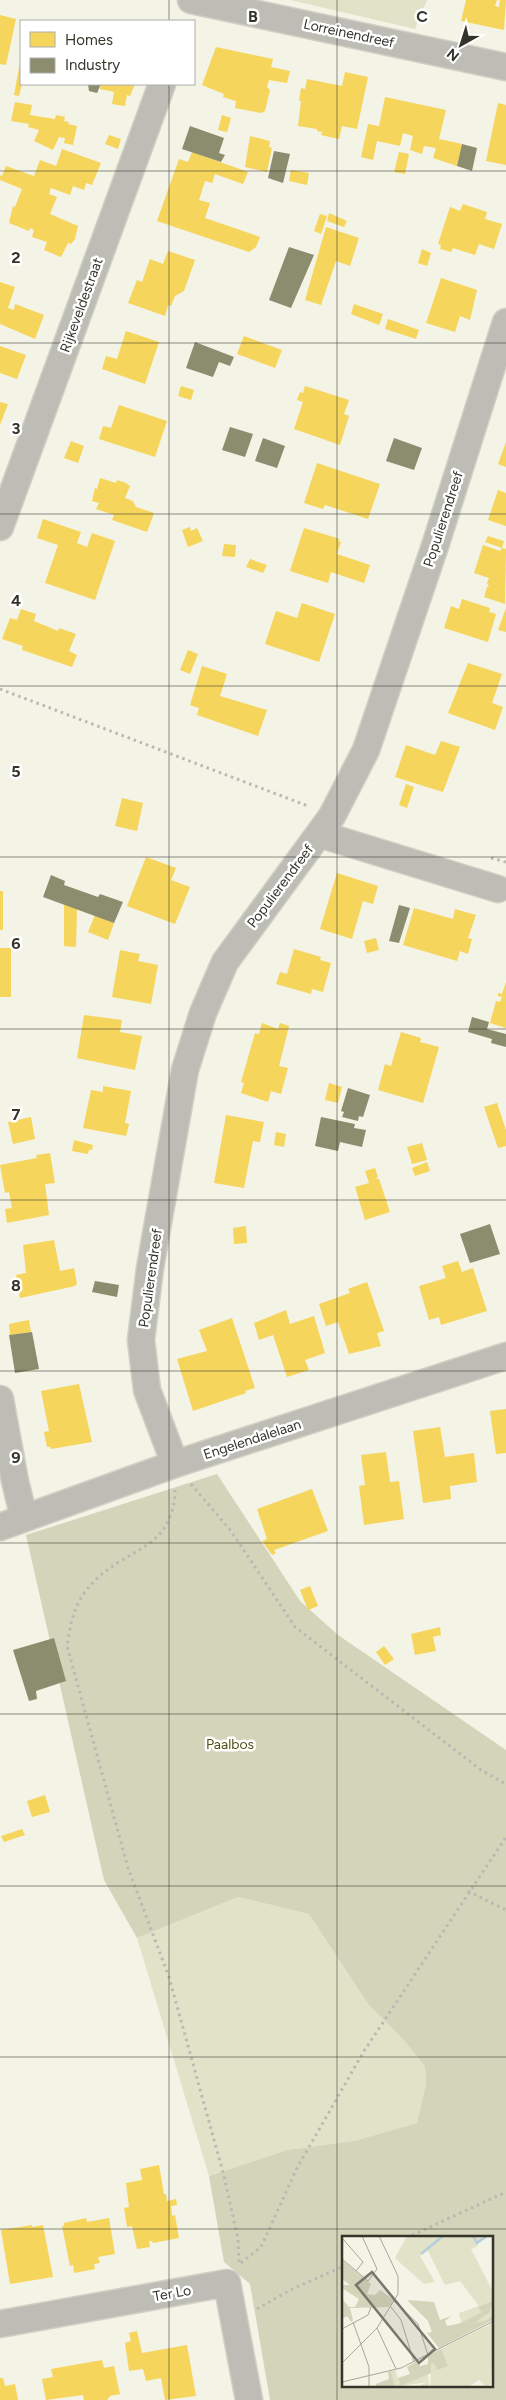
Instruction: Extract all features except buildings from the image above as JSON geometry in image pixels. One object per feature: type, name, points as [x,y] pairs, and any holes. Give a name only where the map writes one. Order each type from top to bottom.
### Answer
[{"type":"street","name":"Lorreinendreef","points":[[198,8],[506,67]]},
{"type":"street","name":"Rijkeveldestraat","points":[[0,527],[162,85]]},
{"type":"street","name":"Populierendreef","points":[[175,1464],[147,1390],[141,1340],[150,1268],[185,1070],[203,1013],[225,962],[326,825],[366,750],[436,543],[506,322]]},
{"type":"street","points":[[326,825],[498,889]]},
{"type":"street","name":"Engelendalelaan","points":[[0,1527],[175,1464],[506,1356]]},
{"type":"street","points":[[0,1399],[15,1481],[24,1518]]},
{"type":"street","name":"Ter Lo","points":[[0,2324],[227,2283],[249,2400]]},
{"type":"path","points":[[0,689],[326,825]]},
{"type":"path","points":[[175,1464],[231,1531],[296,1627],[481,1770],[506,1784]]},
{"type":"path","points":[[175,1464],[176,1498],[172,1513],[159,1535],[112,1565],[85,1592],[71,1618],[67,1646],[128,1868],[169,1977],[224,2176],[238,2239],[240,2265],[261,2246],[297,2168],[364,2051],[468,1891],[506,1837]]},
{"type":"path","points":[[468,1891],[506,1910]]},
{"type":"path","points":[[410,2236],[506,2192]]},
{"type":"path","points":[[236,2328],[248,2314],[290,2290],[342,2267]]},
{"type":"green space","points":[[290,0],[427,0],[415,29]]},
{"type":"green space","name":"Paalbos","points":[[217,1474],[300,1601],[338,1635],[506,1750],[506,2400],[270,2400],[250,2284],[224,2262],[209,2176],[287,2150],[354,2141],[417,2123],[426,2084],[425,2066],[402,2038],[368,2004],[309,1914],[238,1897],[137,1938],[104,1880],[26,1535]]},
{"type":"green space","points":[[238,1897],[309,1914],[368,2004],[402,2038],[425,2066],[426,2084],[417,2123],[354,2141],[287,2150],[209,2176],[137,1938]]}]
